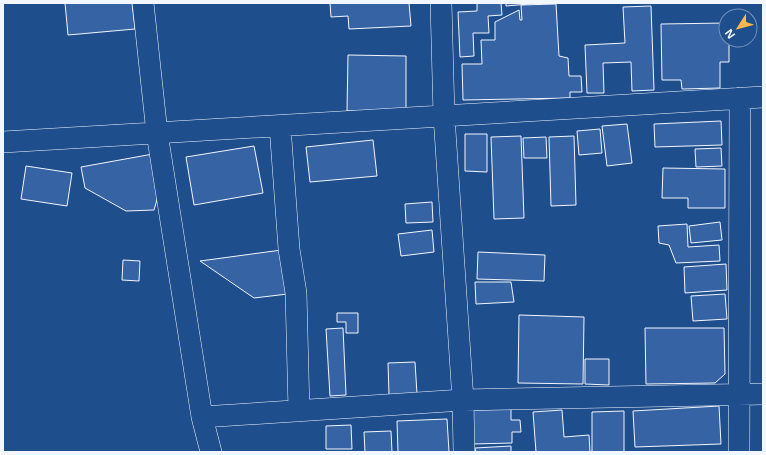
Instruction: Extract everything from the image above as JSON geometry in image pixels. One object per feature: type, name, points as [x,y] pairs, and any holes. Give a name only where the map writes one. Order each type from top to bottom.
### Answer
[{"type":"street","points":[[144,3],[157,133],[202,417],[211,452]]},
{"type":"street","points":[[441,3],[444,116],[463,400],[464,452]]},
{"type":"street","points":[[3,142],[763,97]]},
{"type":"street","points":[[739,452],[740,98]]},
{"type":"street","points":[[280,126],[289,249],[296,292],[299,411]]},
{"type":"street","points":[[202,417],[463,400],[763,394]]},
{"type":"building","points":[[65,3],[132,3],[135,29],[68,35]]},
{"type":"building","points":[[330,3],[409,3],[411,26],[349,29],[348,16],[331,17]]},
{"type":"building","points":[[477,3],[501,3],[502,15],[488,16],[489,33],[473,33],[474,56],[460,57],[458,12],[477,11]]},
{"type":"building","points":[[506,3],[540,3],[506,6]]},
{"type":"building","points":[[556,4],[559,56],[568,58],[569,76],[581,76],[582,92],[570,92],[570,98],[463,100],[462,64],[482,64],[481,40],[495,40],[495,22],[519,10],[520,20],[522,20],[521,5]]},
{"type":"building","points":[[651,6],[654,90],[632,91],[631,62],[603,63],[604,93],[587,93],[585,45],[625,43],[623,7]]},
{"type":"building","points":[[718,23],[718,48],[729,48],[729,62],[720,62],[720,88],[682,89],[681,80],[662,80],[661,24]]},
{"type":"building","points":[[348,55],[406,56],[406,111],[347,111]]},
{"type":"building","points":[[721,121],[722,145],[655,147],[654,124]]},
{"type":"building","points":[[627,124],[632,163],[607,166],[602,126]]},
{"type":"building","points":[[600,129],[602,153],[579,155],[577,131]]},
{"type":"building","points":[[465,134],[487,134],[487,172],[465,171]]},
{"type":"building","points":[[521,136],[524,218],[494,219],[491,137]]},
{"type":"building","points":[[574,136],[576,205],[551,206],[549,137]]},
{"type":"building","points":[[546,137],[547,158],[524,158],[523,138]]},
{"type":"building","points":[[373,140],[377,176],[310,182],[306,147]]},
{"type":"building","points":[[254,146],[263,193],[194,205],[186,157]]},
{"type":"building","points":[[721,148],[722,166],[696,167],[695,149]]},
{"type":"building","points":[[153,154],[160,189],[154,210],[126,211],[85,188],[81,167]]},
{"type":"building","points":[[26,166],[72,173],[67,206],[21,199]]},
{"type":"building","points":[[663,168],[725,169],[725,208],[688,208],[688,198],[662,198]]},
{"type":"building","points":[[432,202],[433,222],[406,223],[405,204]]},
{"type":"building","points":[[720,222],[722,240],[691,243],[689,226]]},
{"type":"building","points":[[687,224],[688,247],[719,245],[720,261],[676,263],[669,245],[659,243],[658,226]]},
{"type":"building","points":[[432,230],[434,252],[401,256],[398,234]]},
{"type":"building","points":[[289,249],[296,293],[254,298],[200,261]]},
{"type":"building","points":[[478,252],[545,255],[544,281],[477,279]]},
{"type":"building","points":[[123,260],[140,261],[139,281],[122,280]]},
{"type":"building","points":[[726,264],[727,290],[685,293],[684,267]]},
{"type":"building","points":[[475,282],[511,282],[514,302],[476,304]]},
{"type":"building","points":[[725,294],[727,319],[693,321],[691,296]]},
{"type":"building","points":[[337,313],[358,313],[358,333],[346,333],[346,322],[337,322]]},
{"type":"building","points":[[519,315],[584,317],[583,384],[518,383]]},
{"type":"building","points":[[343,328],[346,395],[330,396],[326,329]]},
{"type":"building","points":[[645,328],[724,328],[725,374],[715,383],[646,384]]},
{"type":"building","points":[[585,359],[609,359],[609,385],[585,384]]},
{"type":"building","points":[[415,362],[417,394],[389,395],[388,363]]},
{"type":"building","points":[[719,406],[721,444],[635,447],[633,411]]},
{"type":"building","points":[[511,409],[511,420],[520,420],[521,432],[512,432],[512,443],[472,444],[471,410]]},
{"type":"building","points":[[562,410],[564,437],[589,435],[590,452],[536,452],[533,412]]},
{"type":"building","points":[[624,411],[624,452],[592,452],[592,412]]},
{"type":"building","points":[[447,419],[449,452],[398,452],[397,421]]},
{"type":"building","points":[[351,425],[352,449],[326,449],[326,426]]},
{"type":"building","points":[[391,431],[392,452],[365,452],[364,432]]},
{"type":"building","points":[[511,446],[511,452],[476,452],[475,448]]}]
